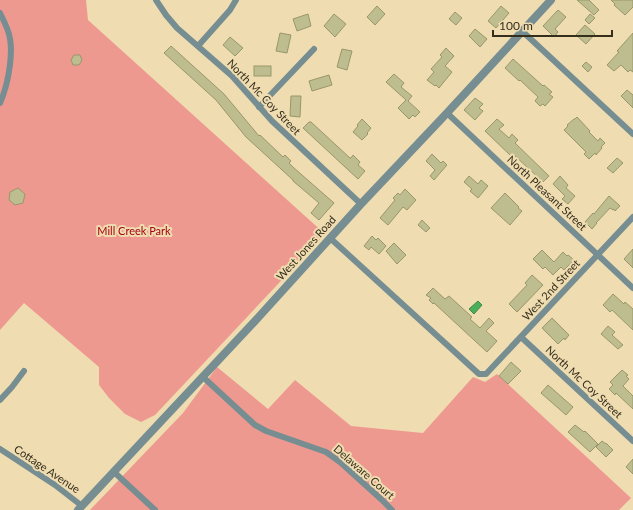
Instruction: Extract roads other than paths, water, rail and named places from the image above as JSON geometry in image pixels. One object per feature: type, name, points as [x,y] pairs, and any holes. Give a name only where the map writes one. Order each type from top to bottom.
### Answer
[{"type":"street","name":"North Mc Coy Street","points":[[156,0],[177,28],[232,76],[272,121],[361,204]]},
{"type":"street","points":[[198,46],[230,10],[236,0]]},
{"type":"street","name":"West Jones Road","points":[[80,508],[551,0]]},
{"type":"street","points":[[0,13],[9,32],[10,45],[8,76],[0,103]]},
{"type":"street","points":[[522,31],[633,134]]},
{"type":"street","points":[[259,107],[314,49]]},
{"type":"street","name":"North Pleasant Street","points":[[447,113],[633,288]]},
{"type":"street","name":"West 2nd Street","points":[[330,238],[479,374],[486,374],[633,217]]},
{"type":"street","name":"North Mc Coy Street","points":[[521,337],[633,441]]},
{"type":"street","points":[[0,400],[24,371]]},
{"type":"street","name":"Delaware Court","points":[[203,377],[255,425],[266,431],[326,452],[340,462],[392,510]]},
{"type":"street","name":"Cottage Avenue","points":[[0,449],[55,484],[80,508]]},
{"type":"street","points":[[114,472],[155,510]]},
{"type":"park label","name":"Mill Creek Park","points":[[134,231]]}]
